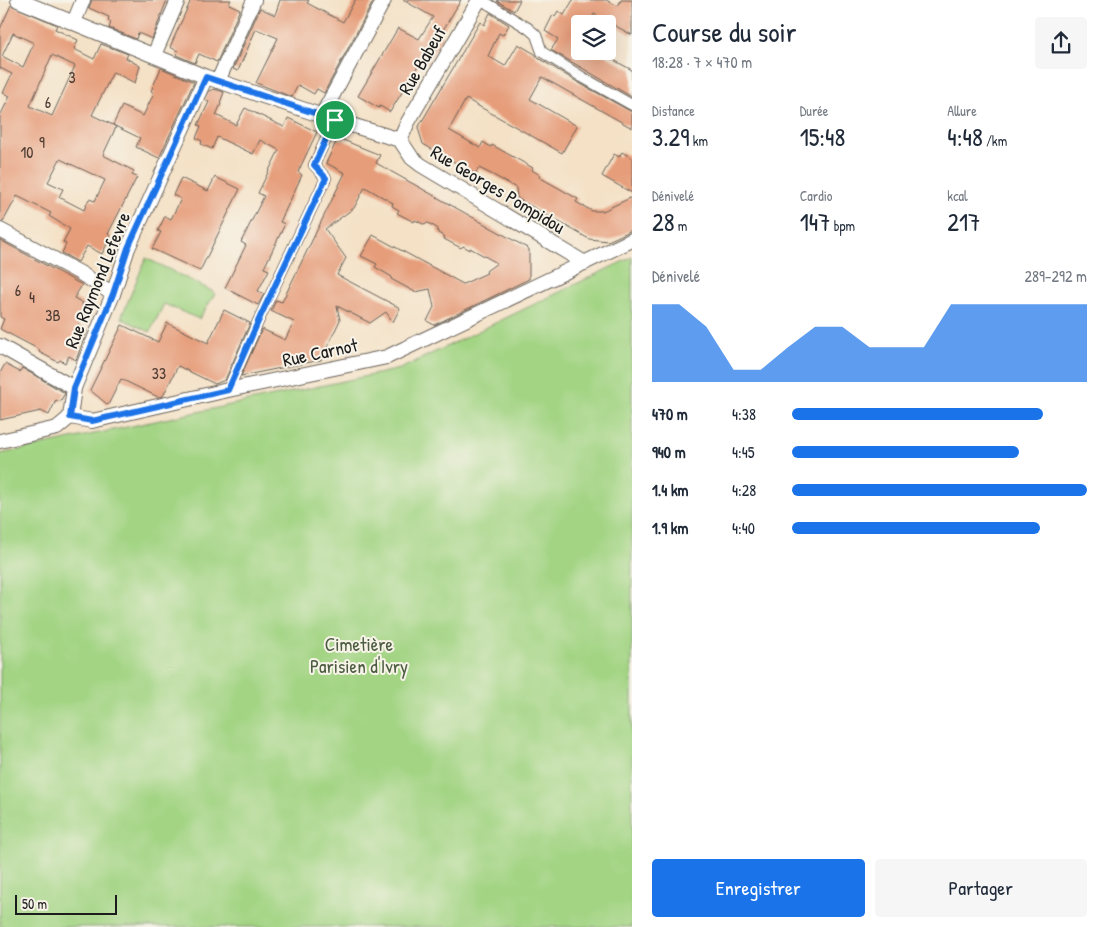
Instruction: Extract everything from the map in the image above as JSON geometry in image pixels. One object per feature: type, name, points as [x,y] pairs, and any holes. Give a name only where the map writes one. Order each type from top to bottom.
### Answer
[{"type":"street","points":[[18,0],[212,79],[400,140]]},
{"type":"street","points":[[74,22],[83,0]]},
{"type":"street","points":[[154,55],[178,0]]},
{"type":"street","name":"Rue Raymond Lefevre","points":[[70,417],[74,388],[113,294],[128,248],[212,79],[254,0]]},
{"type":"street","points":[[322,115],[384,0]]},
{"type":"street","points":[[482,1],[536,34],[542,52],[632,105]]},
{"type":"street","name":"Rue Babeuf","points":[[400,140],[405,126],[482,1]]},
{"type":"street","points":[[228,390],[261,315],[326,178],[314,165],[335,120]]},
{"type":"street","name":"Rue Georges Pompidou","points":[[400,140],[420,166],[584,263]]},
{"type":"street","points":[[0,230],[80,273],[113,294]]},
{"type":"street","name":"Rue Carnot","points":[[70,417],[92,421],[228,390],[386,358],[632,240]]},
{"type":"street","points":[[0,346],[74,388]]},
{"type":"street","points":[[0,441],[57,428],[70,417]]},
{"type":"green space","name":"Cimetière Parisien d'Ivry","points":[[632,257],[632,927],[0,927],[0,454],[400,369]]},
{"type":"green space","points":[[146,258],[215,294],[199,319],[164,304],[150,332],[121,318]]},
{"type":"building","points":[[92,0],[167,0],[152,39],[138,33],[136,39],[109,28],[111,22],[108,20],[109,17],[89,8]]},
{"type":"building","points":[[191,0],[231,0],[229,4],[240,9],[217,62],[199,54],[195,63],[176,55],[178,51],[170,47]]},
{"type":"building","points":[[280,0],[309,0],[307,3],[343,22],[355,0],[374,0],[324,93],[317,89],[314,94],[298,85],[292,97],[256,83],[278,38],[256,29],[238,71],[233,69],[260,8],[275,15]]},
{"type":"building","points":[[403,0],[461,0],[440,35],[443,37],[427,64],[421,61],[390,112],[358,96],[398,28],[419,39],[433,17]]},
{"type":"building","points":[[498,0],[520,0],[514,11]]},
{"type":"building","points":[[573,0],[606,0],[618,6],[621,0],[632,0],[632,35],[616,26],[616,15],[571,15],[571,60],[614,60],[632,70],[632,97],[551,50],[558,39],[545,31],[553,15],[555,16],[558,11],[564,15]]},
{"type":"building","points":[[11,5],[57,25],[55,29],[78,40],[74,49],[94,59],[101,44],[128,54],[126,58],[140,66],[135,83],[113,72],[92,115],[116,127],[103,155],[134,171],[132,175],[137,177],[108,234],[111,236],[102,254],[87,246],[78,262],[62,253],[66,244],[63,242],[70,229],[49,216],[51,213],[17,196],[3,222],[0,221],[0,116],[10,96],[3,93],[12,74],[0,68],[0,29]],"holes":[[[13,33],[34,43],[23,67],[2,56]],[[52,55],[75,66],[52,116],[30,106]],[[60,159],[105,180],[95,201],[89,199],[84,210],[59,197],[63,189],[48,182]]]},
{"type":"building","points":[[490,13],[509,25],[503,35],[499,33],[488,56],[505,66],[518,44],[579,83],[632,112],[632,128],[542,77],[530,99],[577,126],[562,153],[466,99],[449,130],[480,148],[483,142],[491,147],[492,145],[533,168],[532,170],[540,175],[539,177],[578,199],[576,202],[592,211],[603,211],[632,197],[632,230],[608,241],[589,239],[517,198],[516,188],[479,168],[475,174],[423,144],[418,128],[480,22],[484,25]]},
{"type":"building","points":[[161,68],[194,82],[159,158],[136,147],[140,138],[113,125],[122,106],[143,116],[154,93],[151,91]]},
{"type":"building","points":[[214,89],[224,92],[216,115],[236,125],[245,108],[284,127],[288,118],[317,132],[298,172],[302,175],[280,222],[285,224],[264,268],[269,270],[258,291],[264,294],[258,305],[225,288],[246,245],[241,242],[264,196],[258,193],[279,150],[260,140],[253,154],[217,137],[212,149],[201,144],[202,141],[196,138],[201,126],[198,125],[209,102],[205,100],[209,91]]},
{"type":"building","points":[[338,138],[380,155],[376,163],[529,249],[529,279],[434,325],[427,321],[434,307],[430,289],[415,292],[391,279],[392,277],[375,267],[377,264],[361,256],[373,235],[463,284],[487,273],[486,271],[497,263],[470,248],[470,250],[463,246],[461,248],[444,239],[445,237],[438,233],[437,228],[428,223],[423,224],[415,220],[414,222],[397,213],[399,210],[392,206],[393,203],[365,187],[354,208],[325,229],[346,258],[337,275],[400,308],[393,322],[386,312],[370,323],[337,306],[340,320],[321,360],[241,376],[262,329],[285,340],[294,322],[271,311],[276,300],[282,302],[345,173],[326,163]]},
{"type":"building","points":[[622,152],[632,158],[632,193],[602,176],[614,154],[619,157]]},
{"type":"building","points":[[215,177],[240,189],[200,271],[152,249],[161,232],[158,231],[165,216],[171,219],[181,199],[173,195],[181,178],[208,191]]},
{"type":"building","points":[[0,240],[82,285],[74,298],[83,303],[82,305],[87,308],[78,326],[87,331],[76,360],[69,356],[65,363],[60,360],[58,362],[39,352],[40,350],[0,329],[4,319],[0,317]]},
{"type":"building","points":[[224,310],[250,323],[225,380],[215,384],[178,366],[163,396],[158,397],[121,379],[108,405],[90,390],[122,325],[158,342],[167,323],[208,343]]},
{"type":"building","points":[[5,364],[20,372],[22,368],[65,393],[60,402],[56,400],[49,415],[41,411],[0,420],[0,373]]},
{"type":"route","points":[[206,77],[335,120],[314,165],[326,178],[261,315],[228,390],[92,421],[70,417],[74,388],[113,294],[128,248],[206,77]]}]
